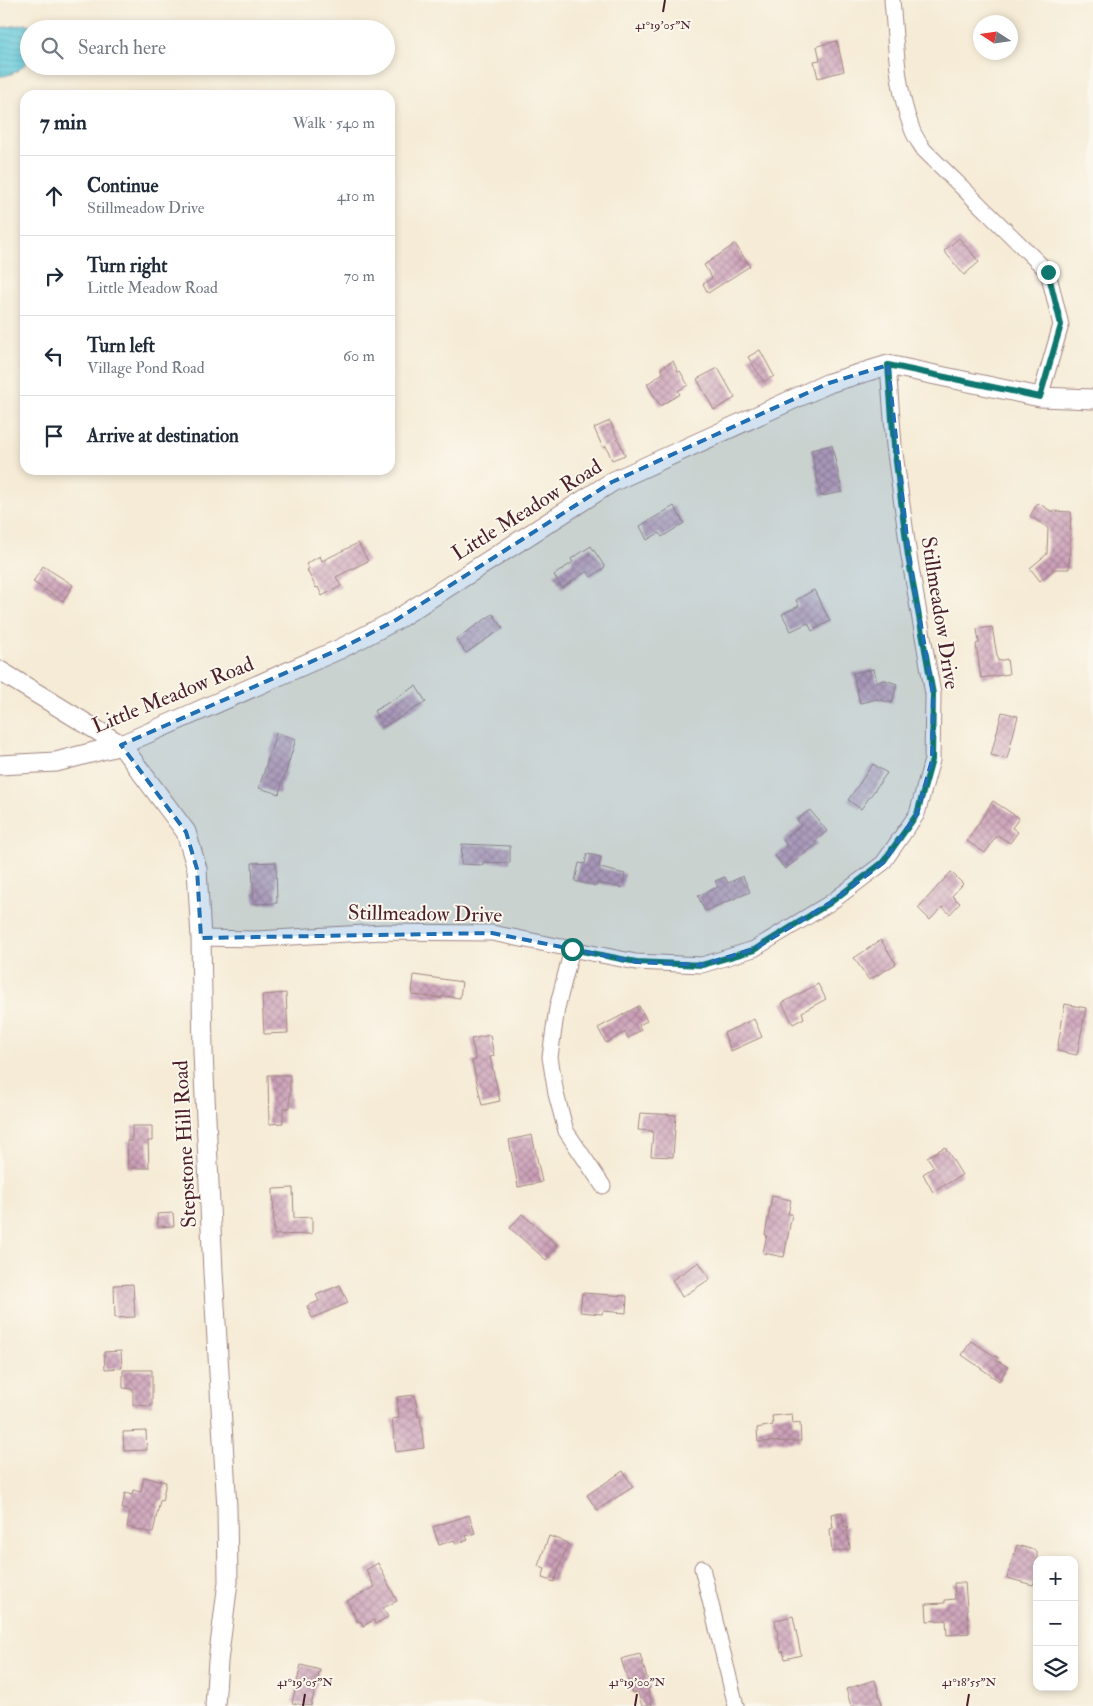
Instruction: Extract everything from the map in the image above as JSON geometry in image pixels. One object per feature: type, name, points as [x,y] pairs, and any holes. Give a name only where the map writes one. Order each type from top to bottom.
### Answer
[{"type":"street","points":[[892,0],[903,97],[911,127],[924,150],[1048,272],[1061,325],[1040,397]]},
{"type":"street","name":"Little Meadow Road","points":[[0,765],[56,762],[120,745],[340,649],[396,620],[612,482],[829,383],[888,365],[1040,397],[1093,399]]},
{"type":"street","name":"Stillmeadow Drive","points":[[201,938],[256,939],[383,932],[492,933],[636,962],[702,965],[754,950],[830,903],[883,862],[917,814],[932,760],[933,694],[907,547],[894,446],[888,365]]},
{"type":"street","name":"Stepstone Hill Road","points":[[0,671],[120,745],[186,832],[197,869],[201,938],[203,1052],[227,1508],[228,1582],[218,1661],[216,1706]]},
{"type":"street","points":[[572,949],[557,1008],[550,1057],[556,1094],[566,1131],[604,1186]]},
{"type":"street","points":[[702,1568],[736,1706]]},
{"type":"highlighted area","points":[[888,365],[909,556],[933,694],[932,760],[917,814],[883,863],[830,903],[754,949],[702,965],[636,962],[492,933],[201,938],[197,869],[186,832],[121,745],[340,649],[396,620],[612,482],[829,383]]},
{"type":"water","points":[[20,25],[20,68],[9,75],[0,76],[0,28]]},
{"type":"building","points":[[837,41],[844,71],[818,78],[814,61],[820,60],[817,46]]},
{"type":"building","points":[[959,238],[979,262],[964,275],[944,251]]},
{"type":"building","points":[[735,244],[750,266],[708,293],[703,284],[712,278],[704,265]]},
{"type":"building","points":[[760,350],[774,376],[764,382],[748,357]]},
{"type":"building","points":[[673,361],[678,372],[680,371],[688,385],[678,391],[680,394],[660,406],[647,384],[663,373],[661,368]]},
{"type":"building","points":[[718,368],[735,398],[714,410],[697,379]]},
{"type":"building","points":[[610,421],[625,455],[612,460],[606,446],[603,448],[594,428]]},
{"type":"building","points":[[832,445],[842,492],[821,496],[811,450]]},
{"type":"building","points":[[1038,503],[1051,511],[1071,512],[1069,569],[1055,569],[1040,581],[1030,568],[1047,554],[1048,528],[1030,516]]},
{"type":"building","points":[[674,506],[684,523],[662,537],[659,533],[647,540],[640,526]]},
{"type":"building","points":[[358,543],[368,561],[336,577],[341,586],[322,596],[307,570],[309,569],[306,564],[320,556],[322,561]]},
{"type":"building","points":[[591,546],[605,567],[591,577],[587,571],[562,588],[554,575],[573,562],[571,559]]},
{"type":"building","points":[[43,566],[73,585],[63,601],[33,582]]},
{"type":"building","points":[[814,590],[830,621],[812,631],[808,623],[791,631],[782,614],[799,606],[796,600]]},
{"type":"building","points":[[493,614],[503,628],[466,653],[456,639]]},
{"type":"building","points":[[992,627],[998,661],[1007,659],[1009,674],[981,678],[976,644],[979,643],[977,629]]},
{"type":"building","points":[[874,669],[877,682],[885,680],[897,684],[892,703],[877,699],[860,703],[853,673]]},
{"type":"building","points":[[416,686],[426,702],[383,727],[374,711]]},
{"type":"building","points":[[1002,712],[1018,716],[1007,759],[991,755]]},
{"type":"building","points":[[276,733],[296,739],[279,794],[259,788]]},
{"type":"building","points":[[873,764],[887,773],[861,809],[848,800]]},
{"type":"building","points":[[993,801],[1019,818],[1012,828],[1018,832],[1010,843],[997,835],[985,853],[967,841]]},
{"type":"building","points":[[810,810],[827,831],[815,841],[817,844],[785,869],[775,856],[787,846],[783,840],[801,825],[797,820]]},
{"type":"building","points":[[462,844],[510,846],[510,863],[483,862],[483,865],[461,864]]},
{"type":"building","points":[[587,854],[601,857],[600,868],[625,874],[622,888],[597,883],[597,886],[575,881],[579,863],[585,864]]},
{"type":"building","points":[[276,862],[277,903],[254,904],[252,863]]},
{"type":"building","points":[[951,872],[963,884],[952,896],[960,903],[950,914],[942,907],[930,920],[918,908]]},
{"type":"building","points":[[743,876],[750,892],[705,911],[698,896],[718,887],[715,881],[725,877],[728,883]]},
{"type":"building","points":[[881,940],[896,964],[869,980],[854,958]]},
{"type":"building","points":[[414,975],[462,982],[460,998],[412,995]]},
{"type":"building","points":[[818,984],[826,999],[802,1012],[804,1018],[793,1024],[782,1003]]},
{"type":"building","points":[[286,993],[288,1033],[264,1034],[262,995]]},
{"type":"building","points":[[1065,1004],[1086,1008],[1077,1055],[1057,1051]]},
{"type":"building","points":[[639,1006],[647,1021],[639,1025],[641,1030],[628,1038],[625,1032],[606,1043],[598,1028]]},
{"type":"building","points":[[754,1019],[762,1037],[731,1051],[724,1033]]},
{"type":"building","points":[[490,1035],[494,1056],[490,1057],[500,1101],[482,1105],[472,1061],[476,1060],[471,1039]]},
{"type":"building","points":[[268,1075],[290,1075],[290,1108],[283,1108],[283,1123],[269,1124]]},
{"type":"building","points":[[640,1113],[676,1115],[673,1157],[651,1156],[653,1131],[638,1130]]},
{"type":"building","points":[[132,1126],[152,1126],[152,1141],[148,1141],[149,1168],[128,1168],[127,1141],[132,1141]]},
{"type":"building","points":[[532,1135],[542,1182],[518,1187],[509,1140]]},
{"type":"building","points":[[945,1147],[962,1175],[933,1192],[923,1174],[934,1167],[927,1157]]},
{"type":"building","points":[[293,1188],[294,1218],[312,1217],[312,1234],[274,1235],[273,1189]]},
{"type":"building","points":[[772,1196],[791,1200],[788,1214],[792,1214],[784,1257],[763,1253]]},
{"type":"building","points":[[173,1213],[174,1226],[158,1227],[157,1214]]},
{"type":"building","points":[[522,1214],[558,1246],[546,1260],[510,1228]]},
{"type":"building","points":[[699,1262],[710,1279],[682,1297],[672,1280]]},
{"type":"building","points":[[133,1284],[135,1317],[115,1318],[114,1285]]},
{"type":"building","points":[[340,1285],[348,1303],[312,1318],[307,1306],[319,1301],[316,1295]]},
{"type":"building","points":[[582,1293],[627,1296],[626,1313],[603,1311],[602,1314],[580,1312]]},
{"type":"building","points":[[971,1341],[998,1358],[996,1360],[1008,1367],[999,1381],[962,1355]]},
{"type":"building","points":[[121,1351],[122,1368],[105,1369],[104,1352]]},
{"type":"building","points":[[123,1370],[152,1370],[152,1406],[133,1405],[133,1389],[123,1388]]},
{"type":"building","points":[[415,1395],[424,1448],[396,1452],[392,1419],[399,1418],[397,1397]]},
{"type":"building","points":[[792,1414],[793,1424],[800,1423],[801,1441],[758,1442],[757,1428],[773,1425],[772,1416]]},
{"type":"building","points":[[146,1431],[147,1450],[124,1451],[123,1432]]},
{"type":"building","points":[[623,1471],[633,1487],[597,1510],[587,1495]]},
{"type":"building","points":[[144,1477],[166,1482],[153,1533],[127,1527],[130,1511],[122,1509],[125,1493],[132,1495],[133,1490],[141,1492]]},
{"type":"building","points":[[842,1512],[844,1527],[847,1526],[850,1549],[832,1552],[830,1529],[833,1528],[831,1514]]},
{"type":"building","points":[[469,1515],[475,1533],[466,1536],[468,1540],[456,1544],[454,1540],[439,1545],[433,1527]]},
{"type":"building","points":[[549,1536],[568,1543],[554,1582],[542,1578],[545,1569],[538,1566]]},
{"type":"building","points":[[1017,1545],[1037,1551],[1037,1556],[1033,1556],[1033,1585],[1007,1578]]},
{"type":"building","points":[[378,1563],[397,1601],[383,1608],[388,1617],[375,1624],[374,1620],[363,1626],[361,1621],[358,1622],[347,1601],[375,1587],[366,1570]]},
{"type":"building","points":[[954,1583],[965,1583],[969,1633],[947,1635],[946,1620],[927,1621],[926,1604],[945,1603],[945,1600],[955,1599]]},
{"type":"building","points":[[793,1616],[801,1655],[785,1659],[783,1651],[781,1652],[775,1620]]},
{"type":"building","points":[[640,1654],[650,1688],[648,1689],[652,1706],[642,1706],[638,1692],[632,1693],[621,1659]]},
{"type":"building","points":[[301,1665],[320,1670],[311,1706],[292,1703]]},
{"type":"building","points":[[875,1680],[882,1704],[851,1706],[846,1689]]},
{"type":"route","points":[[572,949],[636,962],[702,965],[754,950],[830,903],[883,862],[917,814],[932,760],[933,694],[908,556],[894,446],[888,365],[1040,397],[1061,325],[1048,272]]}]
